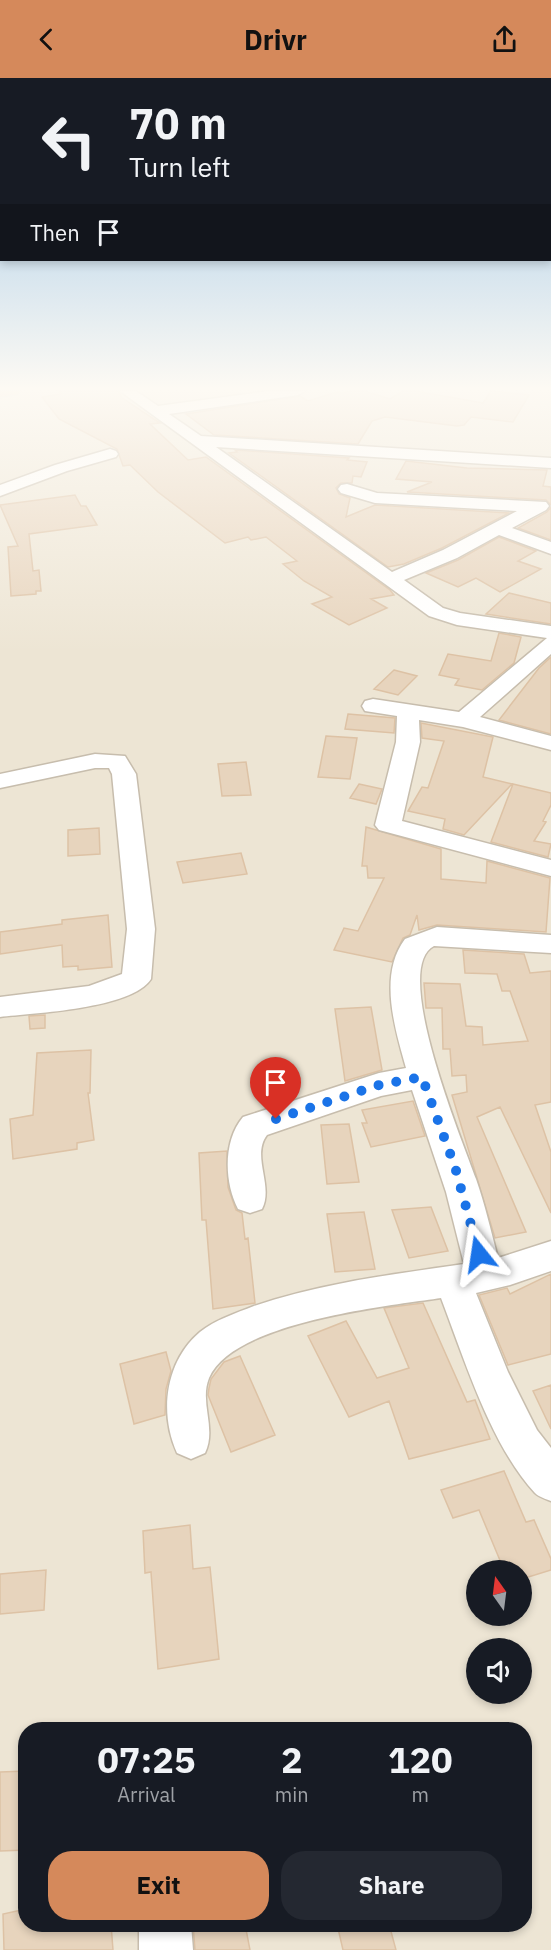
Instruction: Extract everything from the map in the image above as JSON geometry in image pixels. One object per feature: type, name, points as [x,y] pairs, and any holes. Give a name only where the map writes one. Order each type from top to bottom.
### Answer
[{"type":"street","points":[[0,491],[34,478]]},
{"type":"street","points":[[249,478],[436,612],[457,619],[551,632]]},
{"type":"street","points":[[347,489],[375,498],[544,503]]},
{"type":"street","points":[[389,580],[498,529],[544,503]]},
{"type":"street","points":[[498,529],[551,548]]},
{"type":"street","points":[[464,720],[551,643]]},
{"type":"street","points":[[373,706],[464,720],[551,743]]},
{"type":"street","points":[[408,710],[408,742],[388,825],[551,868]]},
{"type":"street","points":[[0,781],[94,761],[117,761],[124,774],[141,930],[136,979],[127,985],[97,994],[0,1007]]},
{"type":"street","points":[[551,944],[437,936],[421,941],[413,948],[406,964],[408,1005],[422,1077],[455,1167],[469,1277],[491,1378],[523,1443],[551,1481]]},
{"type":"street","points":[[250,1199],[244,1144],[246,1133],[255,1126],[379,1085],[422,1077]]},
{"type":"street","points":[[191,1440],[185,1393],[195,1364],[208,1348],[252,1322],[335,1298],[469,1277],[551,1256]]},
{"type":"street","points":[[165,1932],[166,1950]]},
{"type":"shaded area","points":[[0,478],[551,478],[551,1950],[0,1950]]},
{"type":"building","points":[[144,478],[236,478],[394,595],[371,599],[387,608],[349,625],[312,604],[332,597],[304,581],[283,564],[297,561],[266,537],[251,540],[248,537],[225,543],[158,492]]},
{"type":"building","points":[[264,478],[353,478],[352,483],[341,483],[336,488],[339,494],[350,498],[346,517],[375,505],[509,513],[442,548],[404,564],[388,567]]},
{"type":"building","points":[[545,478],[543,486],[551,487],[551,505],[546,500],[407,492],[432,482],[396,479]]},
{"type":"building","points":[[75,495],[81,506],[86,506],[97,525],[29,534],[33,571],[39,570],[41,591],[36,591],[36,594],[11,596],[8,547],[18,546],[0,505]]},
{"type":"building","points":[[551,507],[551,540],[518,528],[547,512]]},
{"type":"building","points":[[499,537],[536,551],[518,561],[541,569],[500,592],[476,578],[458,587],[426,573],[458,560]]},
{"type":"building","points":[[509,593],[551,603],[551,624],[486,614]]},
{"type":"building","points":[[499,633],[521,637],[514,663],[482,690],[455,685],[459,679],[439,675],[448,654],[491,661]]},
{"type":"building","points":[[551,657],[551,734],[499,720],[539,668]]},
{"type":"building","points":[[394,670],[417,676],[398,695],[374,689]]},
{"type":"building","points":[[348,714],[395,718],[394,733],[345,729]]},
{"type":"building","points":[[421,723],[493,737],[483,777],[512,784],[464,835],[443,829],[445,819],[408,811],[422,787],[428,788],[444,741],[422,738]]},
{"type":"building","points":[[326,736],[357,738],[350,779],[318,777]]},
{"type":"building","points":[[246,762],[251,795],[222,796],[218,764]]},
{"type":"building","points":[[359,784],[382,789],[376,804],[350,798]]},
{"type":"building","points":[[513,784],[551,793],[551,805],[543,821],[546,822],[534,841],[551,844],[548,857],[491,842]]},
{"type":"building","points":[[366,827],[441,849],[441,879],[486,883],[487,861],[550,878],[546,932],[437,925],[419,930],[417,915],[410,935],[403,938],[392,962],[334,950],[344,928],[358,931],[384,878],[368,878],[367,866],[362,866]]},
{"type":"building","points":[[99,828],[100,854],[68,856],[68,830]]},
{"type":"building","points":[[241,853],[247,874],[183,883],[177,862]]},
{"type":"building","points":[[108,915],[112,967],[78,970],[78,966],[63,967],[62,945],[0,954],[0,932],[62,924],[62,920]]},
{"type":"building","points":[[463,950],[524,954],[530,973],[551,971],[551,1102],[535,1105],[551,1152],[551,1213],[500,1107],[477,1117],[526,1232],[495,1238],[452,1095],[467,1092],[466,1075],[452,1076],[450,1049],[443,1049],[442,1008],[426,1008],[424,983],[460,984],[466,1026],[482,1027],[483,1045],[528,1041],[510,991],[502,991],[497,974],[465,973]]},
{"type":"building","points":[[371,1007],[382,1070],[345,1081],[335,1009]]},
{"type":"building","points":[[45,1015],[45,1028],[30,1029],[29,1016]]},
{"type":"building","points":[[91,1050],[90,1093],[88,1093],[94,1140],[77,1143],[77,1149],[13,1159],[10,1119],[33,1115],[37,1053]]},
{"type":"building","points":[[413,1101],[425,1136],[371,1147],[362,1123],[367,1123],[362,1110]]},
{"type":"building","points":[[349,1124],[359,1182],[327,1184],[321,1125]]},
{"type":"building","points":[[227,1151],[228,1187],[236,1210],[242,1213],[245,1239],[248,1238],[255,1303],[213,1309],[206,1220],[202,1220],[199,1153]]},
{"type":"building","points":[[431,1207],[448,1251],[409,1258],[392,1210]]},
{"type":"building","points":[[364,1212],[375,1269],[335,1272],[327,1214]]},
{"type":"building","points":[[551,1274],[551,1354],[508,1365],[479,1295],[507,1288],[510,1294]]},
{"type":"building","points":[[423,1303],[467,1402],[475,1400],[490,1439],[409,1459],[389,1401],[349,1417],[308,1336],[346,1321],[377,1378],[409,1368],[384,1308]]},
{"type":"building","points":[[166,1352],[171,1371],[166,1389],[165,1415],[134,1424],[120,1364]]},
{"type":"building","points":[[240,1356],[275,1435],[231,1452],[208,1395],[211,1379],[224,1362]]},
{"type":"building","points":[[551,1385],[551,1429],[533,1391]]},
{"type":"building","points":[[504,1471],[526,1522],[534,1520],[551,1559],[551,1570],[532,1576],[532,1560],[500,1560],[479,1510],[453,1518],[441,1490]]},
{"type":"building","points":[[190,1525],[193,1569],[210,1567],[219,1659],[158,1669],[151,1572],[145,1573],[143,1531]]},
{"type":"building","points":[[46,1570],[44,1610],[0,1614],[0,1574]]},
{"type":"building","points":[[18,1771],[18,1850],[0,1851],[0,1772]]},
{"type":"building","points":[[18,1911],[18,1932],[112,1932],[113,1950],[4,1950],[3,1914]]},
{"type":"building","points":[[194,1932],[247,1932],[250,1950],[195,1950]]},
{"type":"building","points":[[339,1932],[391,1932],[396,1950],[343,1950]]},
{"type":"route","points":[[276,1119],[379,1085],[422,1077],[455,1167],[479,1254]]}]
